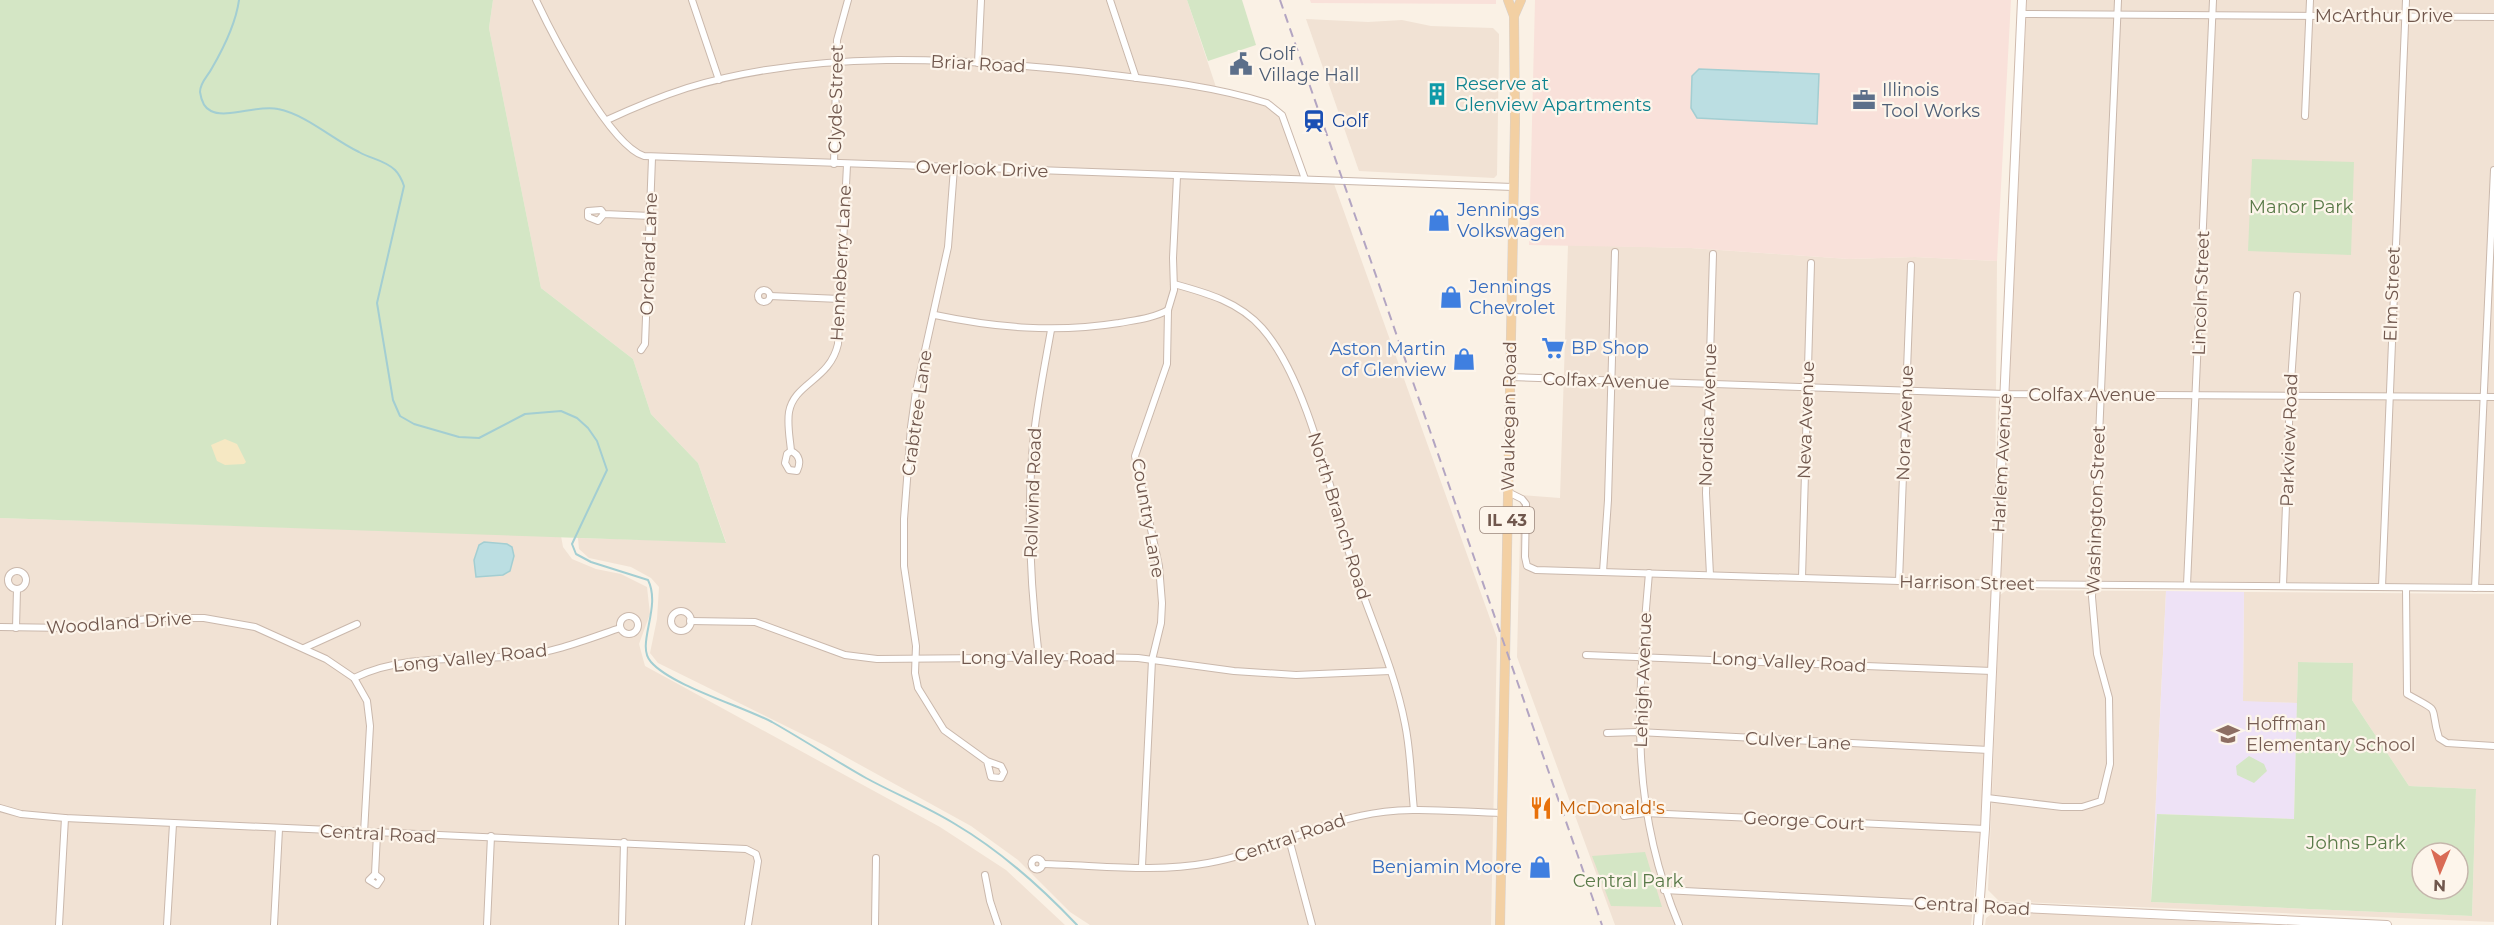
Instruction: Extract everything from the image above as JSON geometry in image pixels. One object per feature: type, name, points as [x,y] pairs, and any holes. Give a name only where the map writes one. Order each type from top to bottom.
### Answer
[{"type":"main road","name":"Waukegan Road","points":[[1500,925],[1514,187],[1514,16],[1508,0]]},
{"type":"main road","name":"Waukegan Road","points":[[1514,16],[1521,0]]},
{"type":"main road","name":"Harlem Avenue","points":[[1978,925],[1987,798],[2022,0]]},
{"type":"main road","name":"Central Road","points":[[1980,906],[2217,921],[2387,925]]},
{"type":"street","name":"Overlook Drive","points":[[536,0],[568,63],[607,120],[634,152],[652,158],[1514,187]]},
{"type":"street","points":[[692,0],[719,80]]},
{"type":"street","name":"Clyde Street","points":[[834,164],[837,40],[848,0]]},
{"type":"street","points":[[978,63],[981,0]]},
{"type":"street","points":[[1110,0],[1136,78]]},
{"type":"street","name":"Washington Street","points":[[1987,798],[2062,807],[2082,807],[2101,801],[2110,764],[2109,698],[2096,643],[2092,585],[2118,0]]},
{"type":"street","name":"Lincoln Street","points":[[2187,585],[2213,0]]},
{"type":"street","points":[[2305,116],[2310,0]]},
{"type":"street","name":"Elm Street","points":[[2382,587],[2406,0]]},
{"type":"street","name":"McArthur Drive","points":[[2022,14],[2494,17]]},
{"type":"street","name":"Briar Road","points":[[607,120],[655,99],[719,80],[775,70],[836,63],[888,61],[978,63],[1136,78],[1256,99],[1273,106],[1281,115],[1305,179]]},
{"type":"street","name":"Orchard Lane","points":[[641,350],[645,344],[652,158]]},
{"type":"street","name":"Henneberry Lane","points":[[791,451],[789,422],[791,405],[833,360],[838,344],[847,165]]},
{"type":"street","name":"Crabtree Lane","points":[[954,168],[948,247],[935,315],[916,391],[908,453],[904,566],[917,660],[916,680],[936,720],[944,730],[987,761]]},
{"type":"street","points":[[2475,588],[2491,302],[2494,170]]},
{"type":"street","name":"Country Lane","points":[[1142,866],[1152,660],[1161,623],[1161,586],[1135,456],[1167,364],[1168,310],[1174,284],[1177,176]]},
{"type":"street","points":[[604,214],[651,216]]},
{"type":"street","points":[[1603,572],[1608,500],[1615,252]]},
{"type":"street","name":"Nordica Avenue","points":[[1710,575],[1706,509],[1713,254]]},
{"type":"street","name":"Neva Avenue","points":[[1802,578],[1811,263]]},
{"type":"street","name":"Nora Avenue","points":[[1899,581],[1911,265]]},
{"type":"street","name":"North Branch Road","points":[[1174,284],[1206,292],[1244,311],[1261,326],[1277,349],[1309,421],[1355,570],[1390,671],[1405,723],[1414,810]]},
{"type":"street","name":"Parkview Road","points":[[2283,586],[2290,396],[2297,295]]},
{"type":"street","points":[[770,296],[840,299]]},
{"type":"street","points":[[935,315],[999,327],[1051,330],[1130,321],[1168,310]]},
{"type":"street","name":"Rollwind Road","points":[[1039,658],[1030,574],[1030,488],[1034,433],[1051,330]]},
{"type":"street","name":"Colfax Avenue","points":[[1510,377],[1906,392],[2494,397]]},
{"type":"street","name":"Harrison Street","points":[[1508,492],[1522,499],[1526,504],[1525,557],[1527,566],[1536,570],[1996,585],[2494,588]]},
{"type":"street","name":"Lehigh Avenue","points":[[1649,573],[1638,732],[1645,813],[1664,890],[1679,925]]},
{"type":"street","points":[[2406,588],[2407,694],[2435,710],[2439,738],[2447,743],[2494,746]]},
{"type":"street","points":[[16,628],[17,589]]},
{"type":"street","name":"Woodland Drive","points":[[0,627],[71,628],[156,618],[204,618],[255,627],[304,648],[354,678]]},
{"type":"street","name":"Long Valley Road","points":[[690,621],[747,621],[845,655],[917,660],[1094,657],[1152,660],[1285,675],[1390,671]]},
{"type":"street","points":[[304,648],[357,624]]},
{"type":"street","name":"Long Valley Road","points":[[354,678],[381,668],[411,661],[529,655],[620,628]]},
{"type":"street","name":"Long Valley Road","points":[[1586,655],[1642,655],[1992,671]]},
{"type":"street","points":[[354,678],[367,701],[370,726],[364,833]]},
{"type":"street","name":"Culver Lane","points":[[1607,733],[1638,732],[1989,750]]},
{"type":"street","name":"Central Road","points":[[0,808],[21,814],[173,824],[734,848],[756,854],[758,861],[748,925]]},
{"type":"street","name":"Central Road","points":[[1043,864],[1170,867],[1206,864],[1252,853],[1353,817],[1414,810],[1502,813]]},
{"type":"street","name":"George Court","points":[[1624,816],[1645,813],[1985,829]]},
{"type":"street","points":[[59,925],[65,818]]},
{"type":"street","points":[[168,925],[173,824]]},
{"type":"street","points":[[274,925],[279,828]]},
{"type":"street","points":[[375,874],[377,834]]},
{"type":"street","points":[[488,925],[491,836]]},
{"type":"street","points":[[1289,839],[1311,925]]},
{"type":"street","points":[[622,925],[624,842]]},
{"type":"street","points":[[875,925],[876,858]]},
{"type":"street","points":[[985,875],[998,925]]},
{"type":"street","name":"Central Road","points":[[1664,890],[1980,906]]},
{"type":"shaded area","points":[[493,0],[1187,0],[1218,93],[1268,105],[1281,115],[1304,180],[1333,181],[1497,638],[1491,925],[1090,925],[1070,912],[1018,860],[971,826],[824,745],[658,663],[650,653],[657,619],[659,587],[651,578],[631,567],[589,558],[579,549],[578,538],[726,542],[698,463],[651,414],[633,359],[541,288],[489,28]]},
{"type":"shaded area","points":[[1310,0],[1496,0],[1496,4],[1311,3]]},
{"type":"shaded area","points":[[1535,0],[2011,0],[1997,261],[1915,257],[1849,259],[1691,248],[1529,245]]},
{"type":"shaded area","points":[[2027,0],[2494,0],[2494,584],[2005,580],[2001,576]]},
{"type":"shaded area","points":[[1306,19],[1368,22],[1402,20],[1431,26],[1493,28],[1499,34],[1497,175],[1494,178],[1359,171]]},
{"type":"shaded area","points":[[1568,245],[1691,248],[1849,259],[1915,257],[1997,261],[1995,524],[1980,838],[1971,925],[1615,925],[1517,657],[1521,495],[1560,498]]},
{"type":"shaded area","points":[[0,518],[561,536],[563,547],[572,559],[596,569],[621,574],[647,587],[650,614],[639,644],[645,666],[940,827],[1006,870],[1065,925],[0,925]]},
{"type":"shaded area","points":[[2007,590],[2166,591],[2151,902],[2472,916],[2476,789],[2409,786],[2352,700],[2352,663],[2298,662],[2297,703],[2243,702],[2244,592],[2494,594],[2494,922],[1999,901],[1988,890],[2000,595]]},
{"type":"shaded area","name":"Hoffman Elementary School","points":[[2166,591],[2244,592],[2243,701],[2297,703],[2294,819],[2157,814],[2151,902]]},
{"type":"shaded area","points":[[1996,911],[2271,925],[1985,925],[1986,918]]},
{"type":"green space","points":[[0,0],[493,0],[489,28],[541,288],[633,359],[651,414],[698,463],[726,543],[0,518]]},
{"type":"green space","points":[[1187,0],[1242,0],[1256,45],[1208,61]]},
{"type":"green space","name":"Manor Park","points":[[2252,159],[2354,162],[2351,255],[2248,251]]},
{"type":"green space","name":"Johns Park","points":[[2298,662],[2353,663],[2352,700],[2409,786],[2476,789],[2472,916],[2151,902],[2157,814],[2294,819]]},
{"type":"green space","points":[[2249,756],[2264,764],[2267,771],[2254,783],[2237,775],[2236,766]]},
{"type":"green space","name":"Central Park","points":[[1645,852],[1662,907],[1611,906],[1592,856]]},
{"type":"sand","points":[[225,439],[237,444],[246,462],[244,464],[225,465],[217,461],[211,445]]},
{"type":"water","points":[[1699,69],[1819,74],[1817,124],[1697,118],[1691,108],[1692,76]]},
{"type":"water","points":[[484,542],[507,544],[512,547],[514,556],[510,571],[503,575],[476,577],[474,560],[479,545]]},
{"type":"waterway","points":[[239,0],[228,35],[201,85],[200,95],[206,108],[218,113],[234,113],[262,108],[289,112],[349,147],[387,164],[397,172],[404,186],[377,303],[393,400],[400,416],[414,424],[459,437],[479,438],[525,414],[561,411],[577,418],[597,441],[607,470],[572,544],[576,554],[591,562],[648,580],[652,602],[646,646],[651,662],[661,671],[691,687],[772,722],[866,778],[955,824],[988,845],[1019,870],[1077,925]]},
{"type":"railway","points":[[1280,0],[1602,925]]},
{"type":"place","name":"Golf Village Hall","points":[[1241,64]]},
{"type":"place","name":"Reserve at Glenview Apartments","points":[[1437,94]]},
{"type":"place","name":"Illinois Tool Works","points":[[1864,100]]},
{"type":"place","name":"Golf","points":[[1314,121]]},
{"type":"place","name":"Jennings Volkswagen","points":[[1439,220]]},
{"type":"place","name":"Jennings Chevrolet","points":[[1451,297]]},
{"type":"place","name":"BP Shop","points":[[1553,348]]},
{"type":"place","name":"Aston Martin of Glenview","points":[[1464,359]]},
{"type":"place","name":"Hoffman Elementary School","points":[[2228,734]]},
{"type":"place","name":"McDonald's","points":[[1541,808]]},
{"type":"place","name":"Benjamin Moore","points":[[1540,867]]}]
